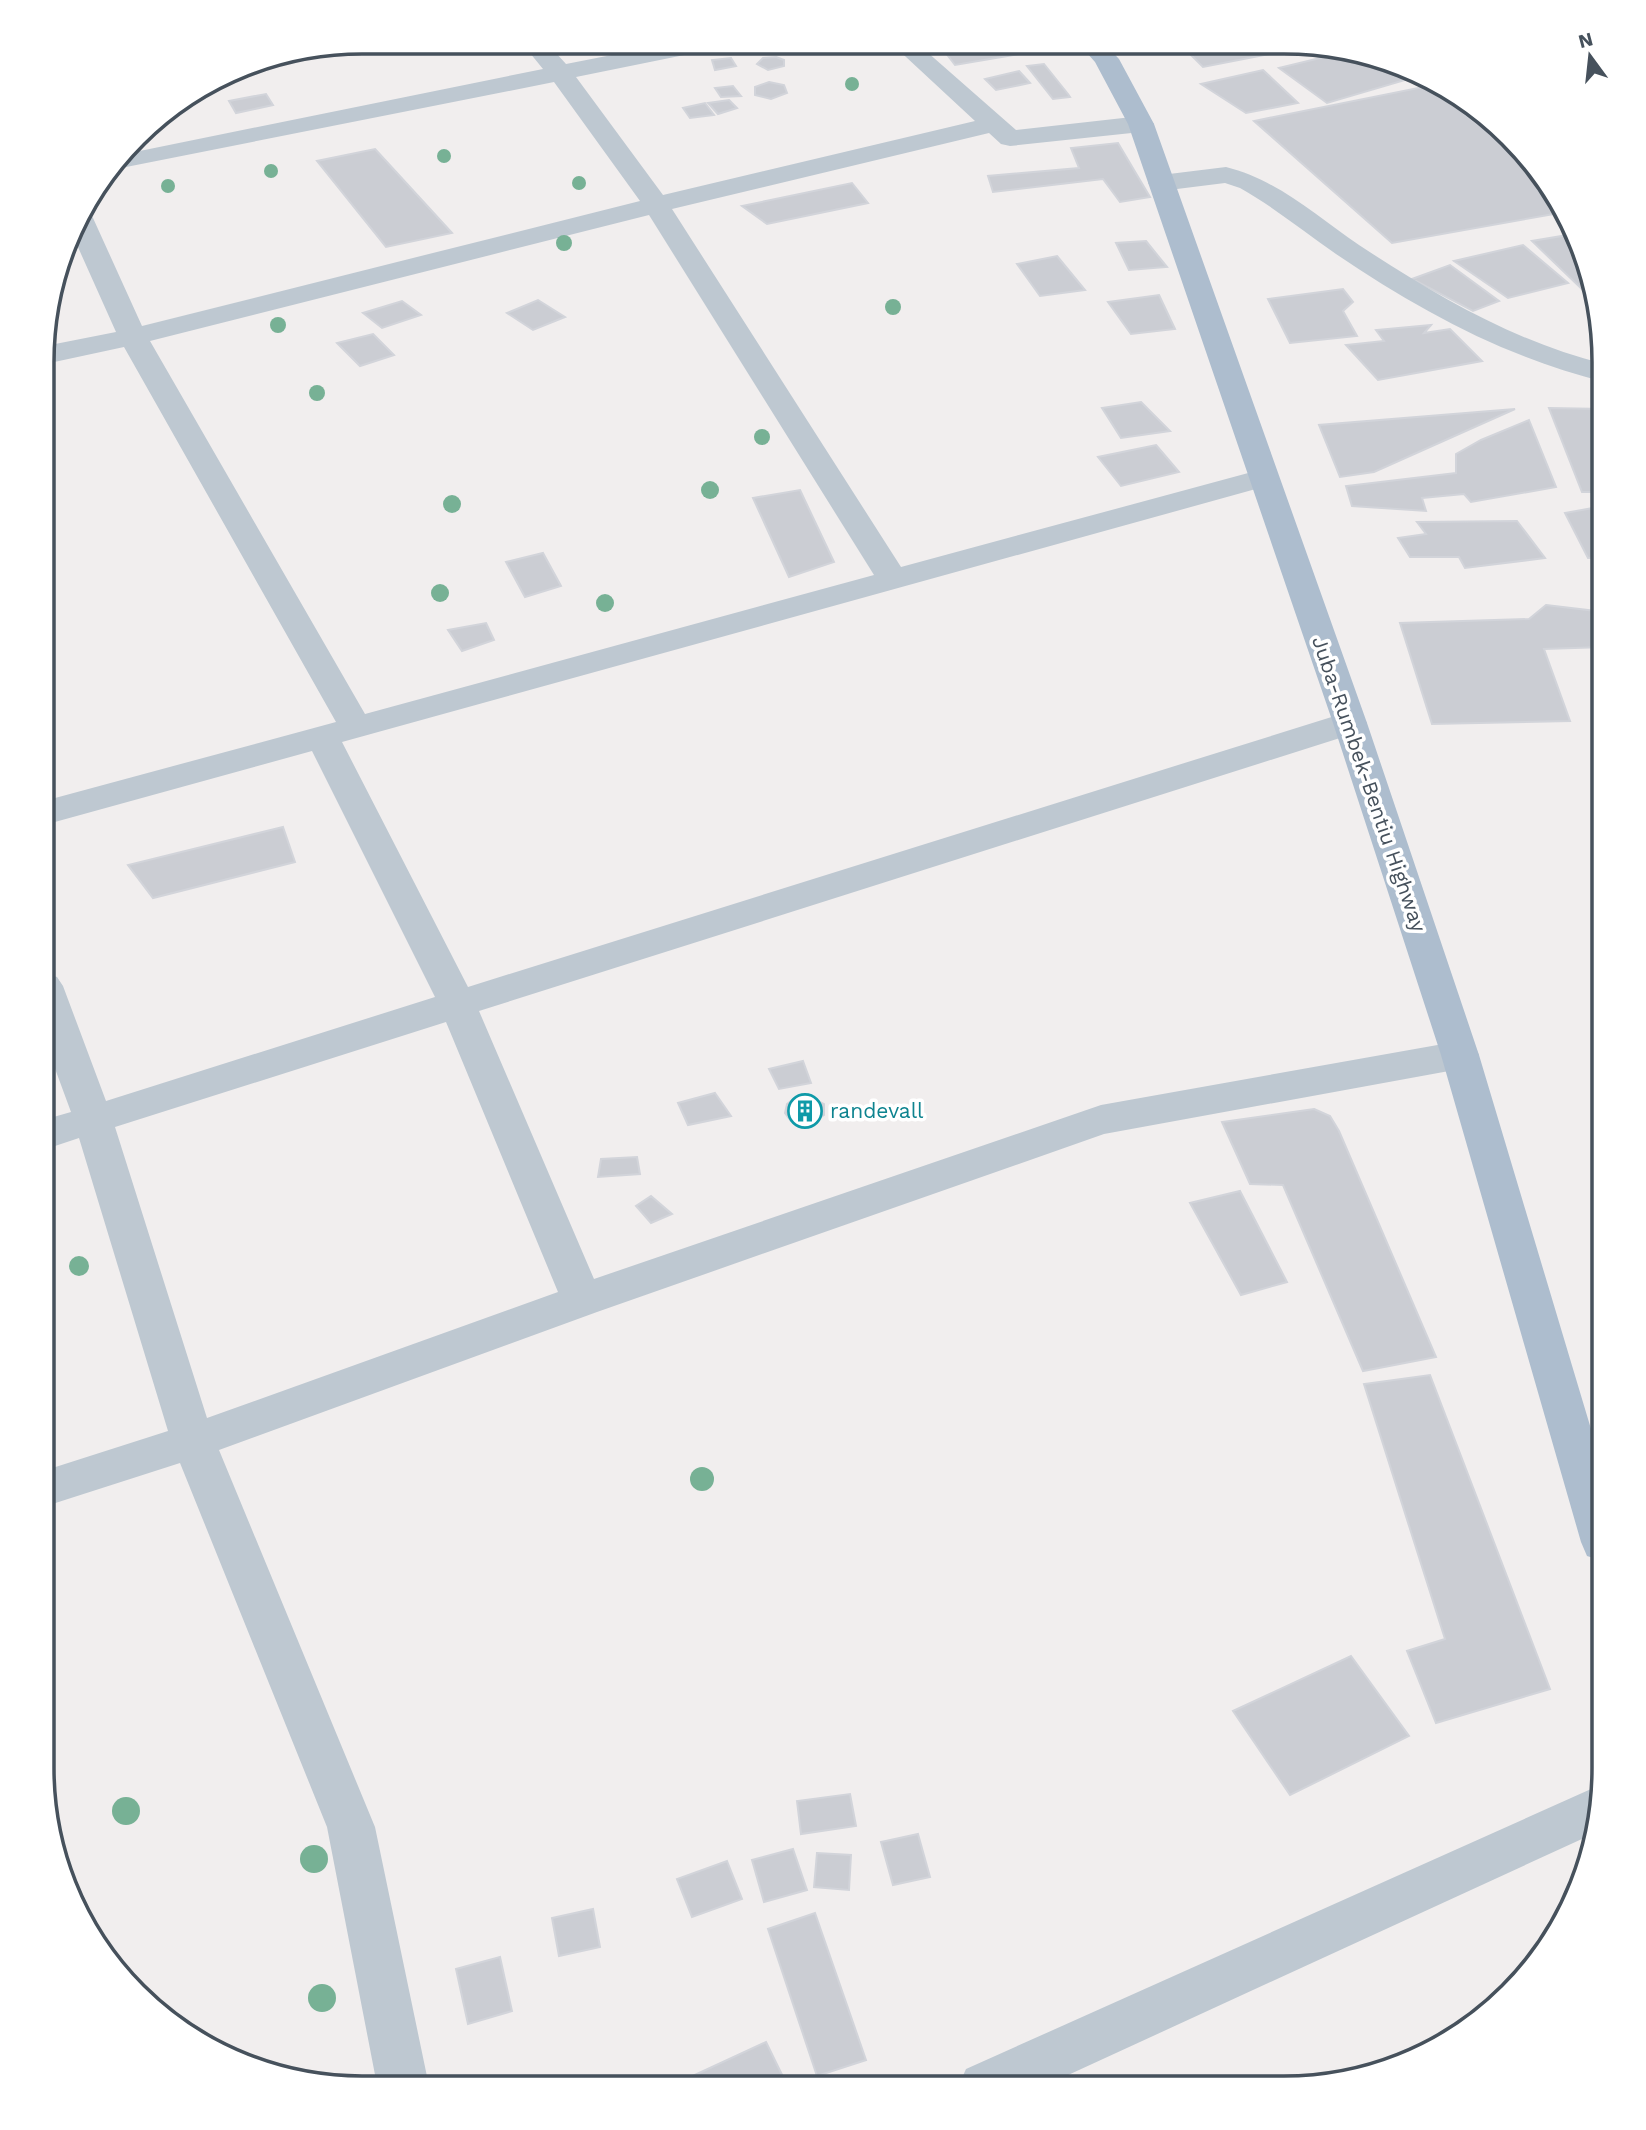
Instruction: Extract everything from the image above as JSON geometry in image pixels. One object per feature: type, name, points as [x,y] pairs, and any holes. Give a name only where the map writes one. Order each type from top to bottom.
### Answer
[{"type":"main road","name":"Juba-Rumbek-Bentiu Highway","points":[[1101,54],[1141,124],[1350,723],[1460,1055],[1592,1505]]},
{"type":"street","points":[[543,54],[561,74],[656,205],[893,579]]},
{"type":"street","points":[[130,160],[656,54]]},
{"type":"street","points":[[915,54],[1010,138],[1141,124]]},
{"type":"street","points":[[54,353],[133,337],[656,205],[995,124]]},
{"type":"street","points":[[1161,183],[1226,175],[1249,182],[1404,286],[1511,342],[1592,371]]},
{"type":"street","points":[[84,230],[133,337],[339,731],[582,1300]]},
{"type":"street","points":[[54,810],[1263,478]]},
{"type":"street","points":[[54,1131],[1350,723]]},
{"type":"street","points":[[54,1013],[93,1119],[192,1441],[351,1827],[401,2076]]},
{"type":"street","points":[[54,1485],[192,1441],[582,1300],[1101,1120],[1460,1055]]},
{"type":"street","points":[[1008,2076],[1588,1812]]},
{"type":"building","points":[[947,54],[1019,54],[955,65]]},
{"type":"building","points":[[1190,54],[1269,54],[1203,67]]},
{"type":"building","points":[[776,57],[784,60],[784,66],[768,70],[757,64],[763,58]]},
{"type":"building","points":[[1324,57],[1364,65],[1406,80],[1327,103],[1279,68]]},
{"type":"building","points":[[731,58],[736,66],[715,70],[712,60]]},
{"type":"building","points":[[1044,64],[1070,97],[1053,99],[1027,66]]},
{"type":"building","points":[[1263,70],[1298,103],[1246,113],[1201,84]]},
{"type":"building","points":[[1019,71],[1030,83],[996,90],[985,79]]},
{"type":"building","points":[[769,82],[784,85],[787,93],[771,99],[755,95],[755,87]]},
{"type":"building","points":[[733,86],[741,96],[721,97],[715,88]]},
{"type":"building","points":[[1422,87],[1449,102],[1502,144],[1540,191],[1554,214],[1392,243],[1254,121]]},
{"type":"building","points":[[266,94],[273,105],[236,113],[229,101]]},
{"type":"building","points":[[729,100],[737,108],[718,114],[708,103]]},
{"type":"building","points":[[705,103],[714,115],[690,118],[683,108]]},
{"type":"building","points":[[1118,143],[1150,197],[1120,202],[1103,179],[993,192],[988,176],[1079,168],[1071,148]]},
{"type":"building","points":[[375,149],[452,233],[386,247],[317,161]]},
{"type":"building","points":[[852,183],[868,203],[767,224],[742,206]]},
{"type":"building","points":[[1564,236],[1583,290],[1532,241]]},
{"type":"building","points":[[1146,241],[1167,267],[1129,270],[1116,243]]},
{"type":"building","points":[[1523,245],[1568,283],[1508,298],[1454,261]]},
{"type":"building","points":[[1057,256],[1085,290],[1040,296],[1017,264]]},
{"type":"building","points":[[1450,265],[1499,301],[1473,311],[1412,279]]},
{"type":"building","points":[[1343,289],[1353,302],[1343,311],[1357,336],[1290,343],[1268,299]]},
{"type":"building","points":[[1159,295],[1175,329],[1131,334],[1108,302]]},
{"type":"building","points":[[538,300],[565,317],[533,330],[507,313]]},
{"type":"building","points":[[402,301],[421,315],[382,328],[363,313]]},
{"type":"building","points":[[1431,325],[1424,333],[1450,329],[1482,361],[1378,380],[1346,345],[1384,341],[1376,330]]},
{"type":"building","points":[[373,334],[394,355],[360,366],[337,343]]},
{"type":"building","points":[[1141,402],[1170,431],[1121,438],[1102,408]]},
{"type":"building","points":[[1549,408],[1592,409],[1592,492],[1582,492]]},
{"type":"building","points":[[1515,409],[1374,472],[1340,477],[1319,425]]},
{"type":"building","points":[[1529,420],[1556,487],[1471,502],[1464,494],[1422,498],[1426,511],[1352,506],[1346,486],[1456,473],[1456,454],[1481,440]]},
{"type":"building","points":[[1156,445],[1179,472],[1121,486],[1098,457]]},
{"type":"building","points":[[800,490],[834,562],[789,577],[753,498]]},
{"type":"building","points":[[1592,508],[1592,558],[1588,558],[1565,513]]},
{"type":"building","points":[[1517,521],[1545,558],[1465,568],[1459,557],[1410,557],[1398,538],[1426,534],[1417,522]]},
{"type":"building","points":[[543,553],[561,586],[525,597],[506,562]]},
{"type":"building","points":[[1546,605],[1592,611],[1592,647],[1544,649],[1570,721],[1432,724],[1400,623],[1529,619]]},
{"type":"building","points":[[486,623],[494,640],[462,651],[448,630]]},
{"type":"building","points":[[283,827],[295,862],[153,898],[128,865]]},
{"type":"building","points":[[803,1061],[811,1083],[779,1089],[769,1069]]},
{"type":"building","points":[[715,1093],[731,1116],[688,1125],[678,1103]]},
{"type":"building","name":"randevall","points":[[808,1096],[824,1104],[824,1115],[810,1124],[791,1121],[785,1113],[787,1104],[796,1097]]},
{"type":"building","points":[[1314,1109],[1330,1116],[1339,1131],[1436,1357],[1363,1371],[1283,1185],[1250,1184],[1222,1122]]},
{"type":"building","points":[[637,1157],[640,1174],[598,1177],[601,1159]]},
{"type":"building","points":[[1240,1191],[1287,1282],[1241,1295],[1190,1203]]},
{"type":"building","points":[[651,1196],[672,1214],[651,1223],[636,1206]]},
{"type":"building","points":[[1430,1375],[1550,1689],[1436,1723],[1407,1651],[1445,1639],[1364,1384]]},
{"type":"building","points":[[1351,1656],[1409,1736],[1290,1795],[1233,1711]]},
{"type":"building","points":[[850,1794],[856,1826],[801,1834],[797,1801]]},
{"type":"building","points":[[918,1834],[930,1877],[893,1885],[881,1842]]},
{"type":"building","points":[[793,1849],[807,1890],[764,1902],[752,1860]]},
{"type":"building","points":[[817,1853],[851,1855],[849,1890],[814,1887]]},
{"type":"building","points":[[727,1861],[742,1899],[692,1917],[677,1879]]},
{"type":"building","points":[[593,1909],[600,1947],[559,1956],[552,1918]]},
{"type":"building","points":[[815,1913],[866,2060],[817,2076],[768,1929]]},
{"type":"building","points":[[500,1957],[512,2011],[468,2024],[456,1969]]},
{"type":"building","points":[[766,2042],[783,2076],[693,2076]]},
{"type":"place","name":"randevall","points":[[805,1111]]}]
